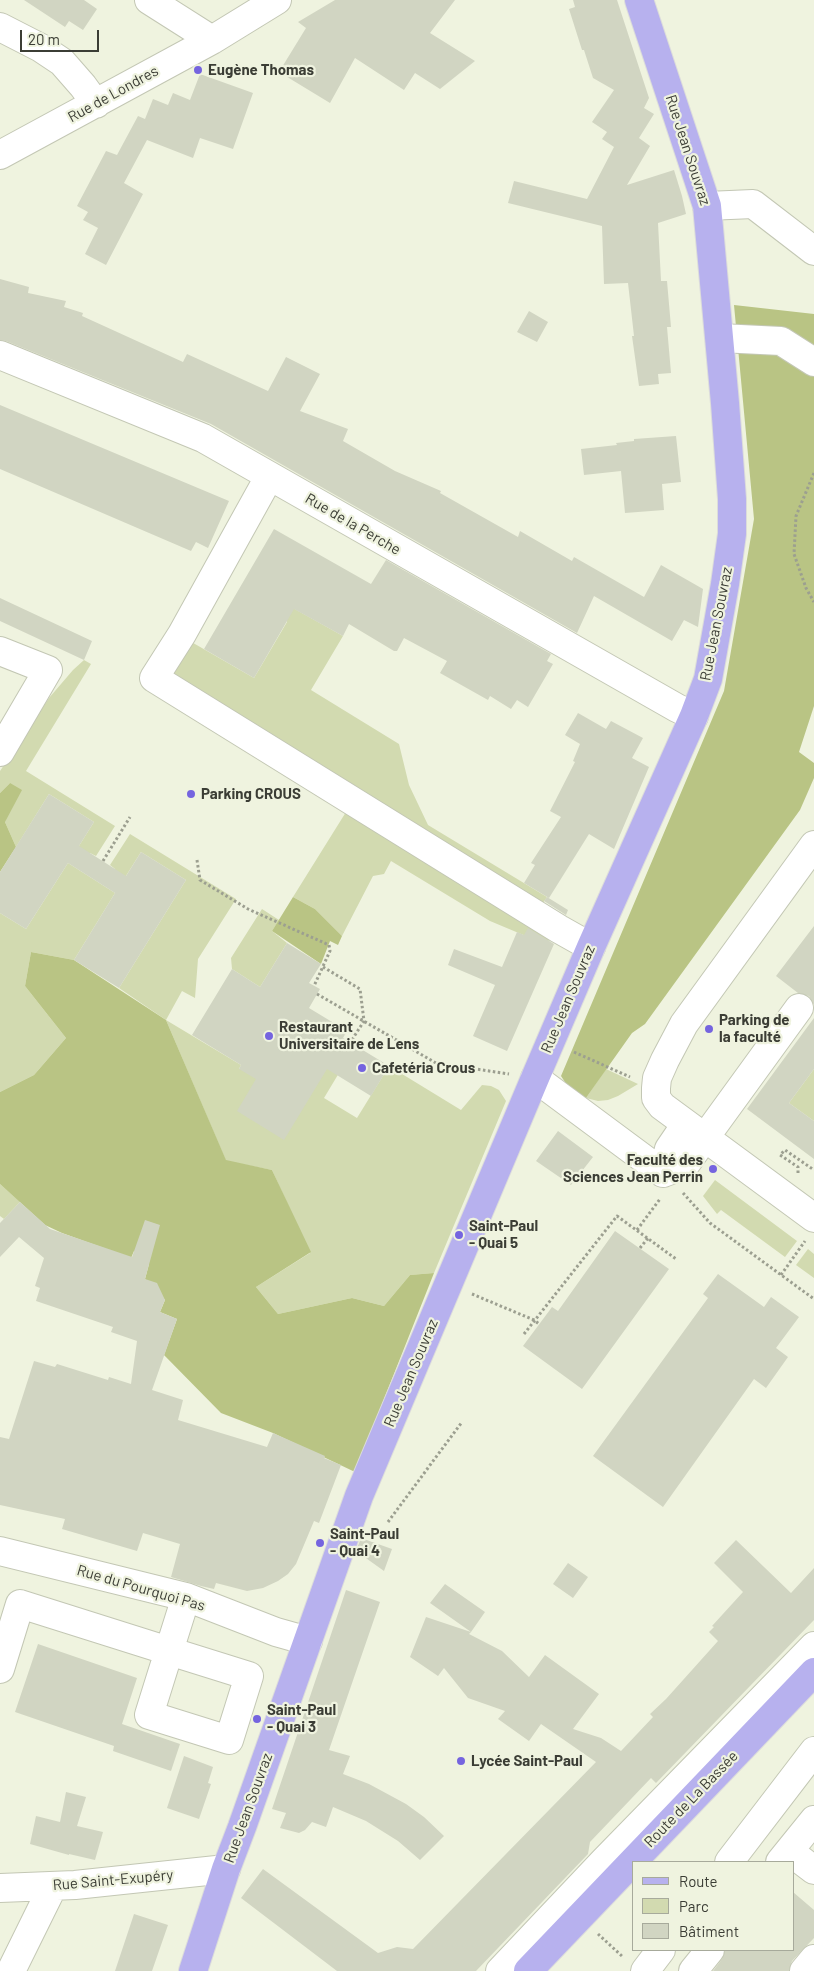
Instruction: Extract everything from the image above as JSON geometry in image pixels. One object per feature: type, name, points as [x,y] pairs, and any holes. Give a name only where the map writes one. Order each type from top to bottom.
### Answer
[{"type":"main road","name":"Rue Jean Souvraz","points":[[193,1971],[226,1869],[359,1496],[550,1042],[694,716],[708,679],[732,534],[732,499],[720,338],[707,206],[639,0]]},
{"type":"main road","name":"Route de La Bassée","points":[[633,1861],[814,1672]]},
{"type":"main road","name":"Route de La Bassée","points":[[528,1971],[632,1862]]},
{"type":"street","points":[[149,0],[212,40]]},
{"type":"street","name":"Rue de Londres","points":[[0,156],[212,40],[277,0]]},
{"type":"street","points":[[0,27],[41,48],[62,62],[96,104]]},
{"type":"street","points":[[707,206],[753,204],[814,251]]},
{"type":"street","points":[[720,338],[781,341],[814,362]]},
{"type":"street","name":"Rue de la Perche","points":[[0,355],[203,438],[694,716]]},
{"type":"street","points":[[269,476],[182,634],[154,678],[591,947]]},
{"type":"street","points":[[0,650],[48,670],[0,752]]},
{"type":"street","points":[[811,1227],[662,1106],[656,1098],[656,1088],[657,1078],[684,1024],[814,845]]},
{"type":"street","points":[[535,1078],[668,1178],[685,1165],[695,1131],[799,1008]]},
{"type":"street","name":"Rue du Pourquoi Pas","points":[[0,1551],[186,1598],[263,1628],[308,1641]]},
{"type":"street","points":[[0,1669],[20,1604],[169,1651],[186,1598]]},
{"type":"street","points":[[500,1971],[814,1646]]},
{"type":"street","points":[[730,1861],[814,1750]]},
{"type":"street","points":[[814,1820],[784,1856],[814,1870]]},
{"type":"street","name":"Rue Saint-Exupéry","points":[[0,1888],[53,1886],[226,1869]]},
{"type":"street","points":[[11,1971],[53,1886]]},
{"type":"street","points":[[693,1971],[709,1951]]},
{"type":"street","points":[[804,1971],[814,1959]]},
{"type":"path","points":[[814,473],[796,516],[794,554],[806,588],[814,602]]},
{"type":"path","points":[[103,861],[130,817]]},
{"type":"path","points":[[197,860],[200,880],[248,909],[329,945],[330,951],[314,986]]},
{"type":"path","points":[[323,967],[360,989],[364,1020],[348,1046]]},
{"type":"path","points":[[317,994],[436,1063],[535,1078]]},
{"type":"path","points":[[550,1042],[656,1088]]},
{"type":"path","points":[[799,1176],[798,1167],[780,1155],[785,1150],[814,1170]]},
{"type":"path","points":[[637,1230],[668,1178],[710,1223],[814,1300]]},
{"type":"path","points":[[524,1334],[617,1216],[676,1259]]},
{"type":"path","points":[[781,1275],[811,1227]]},
{"type":"path","points":[[640,1248],[648,1238]]},
{"type":"path","points":[[448,1286],[534,1320],[539,1324]]},
{"type":"path","points":[[388,1522],[462,1422]]},
{"type":"path","points":[[597,1932],[610,1945]]},
{"type":"green space","points":[[734,305],[814,314],[814,706],[799,752],[814,763],[814,778],[800,810],[645,1024],[632,1033],[586,1098],[569,1088],[561,1076],[724,691],[754,519]]},
{"type":"green space","points":[[284,603],[343,636],[311,690],[399,744],[409,785],[428,825],[547,897],[541,906],[167,675],[188,640],[254,678],[287,622]]},
{"type":"green space","points":[[84,660],[91,664],[26,771],[115,826],[96,856],[90,853],[88,856],[77,849],[94,822],[49,794],[16,847],[5,822],[10,783],[0,793],[0,771],[49,698]]},
{"type":"green space","points":[[10,783],[22,790],[5,822],[16,847],[0,872],[0,793]]},
{"type":"green space","points":[[346,812],[547,937],[552,947],[490,921],[391,861],[384,874],[373,876],[342,936],[315,909],[293,897]]},
{"type":"green space","points":[[130,834],[236,899],[198,959],[195,998],[182,991],[166,1020],[119,988],[186,880],[141,852],[124,879],[113,871],[115,869],[110,865]]},
{"type":"green space","points":[[68,863],[115,893],[74,960],[31,952],[25,986],[66,1038],[34,1075],[0,1092],[0,913],[26,929]]},
{"type":"green space","points":[[293,897],[315,909],[342,936],[338,945],[330,941],[321,964],[272,931]]},
{"type":"green space","points":[[262,909],[279,920],[272,931],[287,943],[260,987],[232,969],[231,958]]},
{"type":"green space","points":[[31,952],[74,960],[166,1020],[226,1160],[272,1170],[311,1252],[256,1287],[278,1314],[352,1298],[384,1306],[410,1275],[434,1273],[355,1472],[273,1433],[221,1413],[164,1355],[177,1319],[160,1312],[165,1300],[145,1279],[149,1264],[134,1251],[131,1258],[45,1225],[0,1184],[0,1092],[34,1075],[66,1038],[25,986]]},
{"type":"green space","points":[[166,1020],[241,1065],[239,1069],[328,1067],[339,1073],[324,1098],[357,1118],[389,1066],[461,1110],[482,1085],[491,1086],[499,1090],[506,1101],[434,1273],[410,1275],[384,1306],[352,1298],[278,1314],[256,1287],[310,1253],[272,1170],[226,1161]]},
{"type":"green space","points":[[606,1069],[638,1084],[608,1100],[598,1101],[586,1098]]},
{"type":"green space","points":[[814,1069],[814,1121],[789,1103]]},
{"type":"green space","points":[[715,1180],[797,1241],[785,1257],[721,1210],[717,1214],[703,1196]]},
{"type":"green space","points":[[0,1184],[20,1202],[4,1219],[0,1216]]},
{"type":"green space","points":[[808,1249],[814,1254],[814,1278],[796,1265]]},
{"type":"building","points":[[24,0],[84,0],[97,9],[83,30],[69,21],[65,27]]},
{"type":"building","points":[[335,0],[455,0],[430,33],[475,61],[440,89],[415,73],[404,90],[355,58],[330,103],[279,72],[306,28],[298,22]]},
{"type":"building","points":[[573,0],[617,0],[649,98],[644,108],[654,114],[639,138],[650,146],[627,185],[674,170],[682,196],[686,214],[658,223],[661,281],[667,281],[671,327],[667,327],[671,373],[658,374],[659,384],[639,386],[632,336],[634,336],[628,283],[604,284],[602,226],[508,203],[514,181],[587,199],[614,147],[602,139],[607,132],[592,122],[614,90],[593,78],[569,9],[575,7]]},
{"type":"building","points":[[200,74],[253,93],[233,149],[200,138],[193,158],[147,140],[124,183],[143,194],[106,265],[85,254],[98,228],[83,220],[88,212],[77,206],[106,151],[117,155],[138,116],[145,119],[153,99],[168,105],[173,93],[190,100]]},
{"type":"building","points":[[0,279],[29,287],[28,293],[66,301],[64,307],[83,313],[82,316],[183,362],[187,354],[268,391],[286,357],[320,374],[300,411],[348,429],[343,441],[395,471],[441,491],[440,493],[518,537],[520,531],[572,561],[574,557],[644,597],[661,565],[703,589],[698,627],[684,620],[672,641],[594,596],[577,633],[211,424],[0,340]]},
{"type":"building","points":[[529,311],[548,322],[537,342],[517,332]]},
{"type":"building","points":[[0,405],[229,501],[208,548],[196,542],[191,551],[0,469]]},
{"type":"building","points":[[676,436],[681,482],[662,484],[664,510],[625,513],[621,471],[584,475],[581,449],[617,445],[616,443],[634,441],[634,439]]},
{"type":"building","points":[[274,529],[371,584],[386,560],[551,654],[547,661],[553,664],[528,707],[517,700],[511,709],[490,696],[488,700],[440,673],[447,661],[404,638],[397,651],[394,651],[349,624],[343,636],[294,609],[254,678],[204,649]]},
{"type":"building","points":[[0,598],[92,641],[84,660],[0,621]]},
{"type":"building","points":[[578,713],[606,729],[611,721],[643,738],[632,758],[649,767],[614,849],[589,834],[549,898],[524,883],[535,865],[531,863],[561,817],[550,811],[575,762],[573,761],[580,744],[565,735]]},
{"type":"building","points":[[49,794],[94,822],[79,846],[126,876],[141,852],[186,880],[119,988],[74,960],[115,893],[68,863],[26,929],[0,913],[0,872]]},
{"type":"building","points":[[547,897],[568,910],[566,915],[544,901]]},
{"type":"building","points":[[814,926],[814,1005],[809,996],[798,993],[776,976]]},
{"type":"building","points":[[528,928],[554,944],[507,1051],[473,1036],[495,985],[448,965],[454,949],[502,967],[517,932],[524,935]]},
{"type":"building","name":"Restaurant Universitaire de Lens","points":[[287,943],[321,964],[309,983],[320,989],[309,1008],[347,1031],[343,1038],[389,1066],[371,1096],[327,1069],[284,1140],[237,1111],[256,1079],[239,1069],[241,1065],[192,1035],[232,969],[260,987]]},
{"type":"building","points":[[814,1018],[814,1069],[789,1103],[814,1121],[814,1159],[747,1109]]},
{"type":"building","points":[[558,1131],[593,1157],[571,1185],[536,1161]]},
{"type":"building","points":[[20,1202],[50,1229],[132,1257],[145,1220],[160,1225],[145,1279],[157,1283],[165,1300],[160,1312],[177,1319],[152,1390],[183,1400],[178,1420],[267,1447],[273,1433],[341,1465],[319,1523],[314,1521],[296,1564],[288,1574],[263,1588],[247,1591],[216,1583],[214,1589],[201,1586],[171,1577],[180,1544],[143,1533],[137,1551],[62,1529],[65,1519],[0,1505],[0,1437],[9,1439],[34,1361],[55,1367],[57,1364],[108,1380],[109,1377],[131,1384],[137,1341],[111,1332],[113,1327],[36,1301],[40,1288],[35,1286],[44,1258],[19,1237],[0,1257],[0,1223]]},
{"type":"building","points":[[615,1231],[669,1269],[582,1389],[523,1346],[552,1307],[558,1311]]},
{"type":"building","points":[[718,1274],[764,1307],[771,1297],[799,1317],[776,1348],[788,1357],[766,1388],[754,1379],[663,1507],[593,1456],[708,1298],[703,1294]]},
{"type":"building","points":[[361,1538],[392,1549],[384,1571],[356,1551]]},
{"type":"building","points":[[736,1540],[791,1593],[814,1568],[814,1620],[656,1783],[651,1778],[590,1842],[588,1854],[476,1971],[337,1971],[241,1898],[263,1869],[378,1953],[397,1947],[413,1949],[596,1762],[541,1724],[529,1741],[498,1719],[505,1711],[468,1698],[444,1668],[438,1676],[410,1657],[426,1617],[471,1632],[469,1634],[502,1651],[529,1677],[545,1655],[599,1694],[573,1729],[601,1738],[621,1751],[653,1717],[650,1714],[718,1641],[709,1632],[714,1627],[712,1626],[743,1592],[714,1563]]},
{"type":"building","points":[[568,1563],[588,1577],[573,1598],[553,1584]]},
{"type":"building","points":[[445,1584],[485,1612],[471,1632],[430,1603]]},
{"type":"building","points":[[346,1590],[380,1602],[329,1750],[350,1756],[343,1774],[369,1784],[406,1804],[424,1817],[444,1836],[420,1860],[398,1841],[366,1821],[333,1807],[326,1827],[312,1822],[305,1830],[299,1833],[280,1828],[286,1813],[272,1809]]},
{"type":"building","points":[[38,1644],[137,1678],[122,1724],[180,1744],[171,1771],[113,1751],[114,1746],[15,1712]]},
{"type":"building","points":[[184,1756],[213,1767],[208,1783],[211,1784],[199,1819],[167,1808]]},
{"type":"building","points":[[66,1792],[86,1797],[77,1826],[103,1832],[95,1860],[30,1844],[36,1816],[60,1822]]},
{"type":"building","points":[[794,1893],[814,1910],[814,1938],[792,1961],[789,1971],[713,1971],[722,1959],[725,1951],[794,1951]]},
{"type":"building","points":[[134,1914],[168,1925],[152,1971],[115,1971]]},
{"type":"place","name":"Eugène Thomas","points":[[198,70]]},
{"type":"place","name":"Parking CROUS","points":[[191,794]]},
{"type":"place","name":"Parking de la faculté","points":[[709,1029]]},
{"type":"place","name":"Restaurant Universitaire de Lens","points":[[269,1036]]},
{"type":"place","name":"Cafetéria Crous","points":[[362,1068]]},
{"type":"place","name":"Faculté des Sciences Jean Perrin","points":[[713,1169]]},
{"type":"place","name":"Saint-Paul - Quai 5","points":[[459,1235]]},
{"type":"place","name":"Saint-Paul - Quai 4","points":[[320,1543]]},
{"type":"place","name":"Saint-Paul - Quai 3","points":[[257,1719]]},
{"type":"place","name":"Lycée Saint-Paul","points":[[461,1761]]}]
